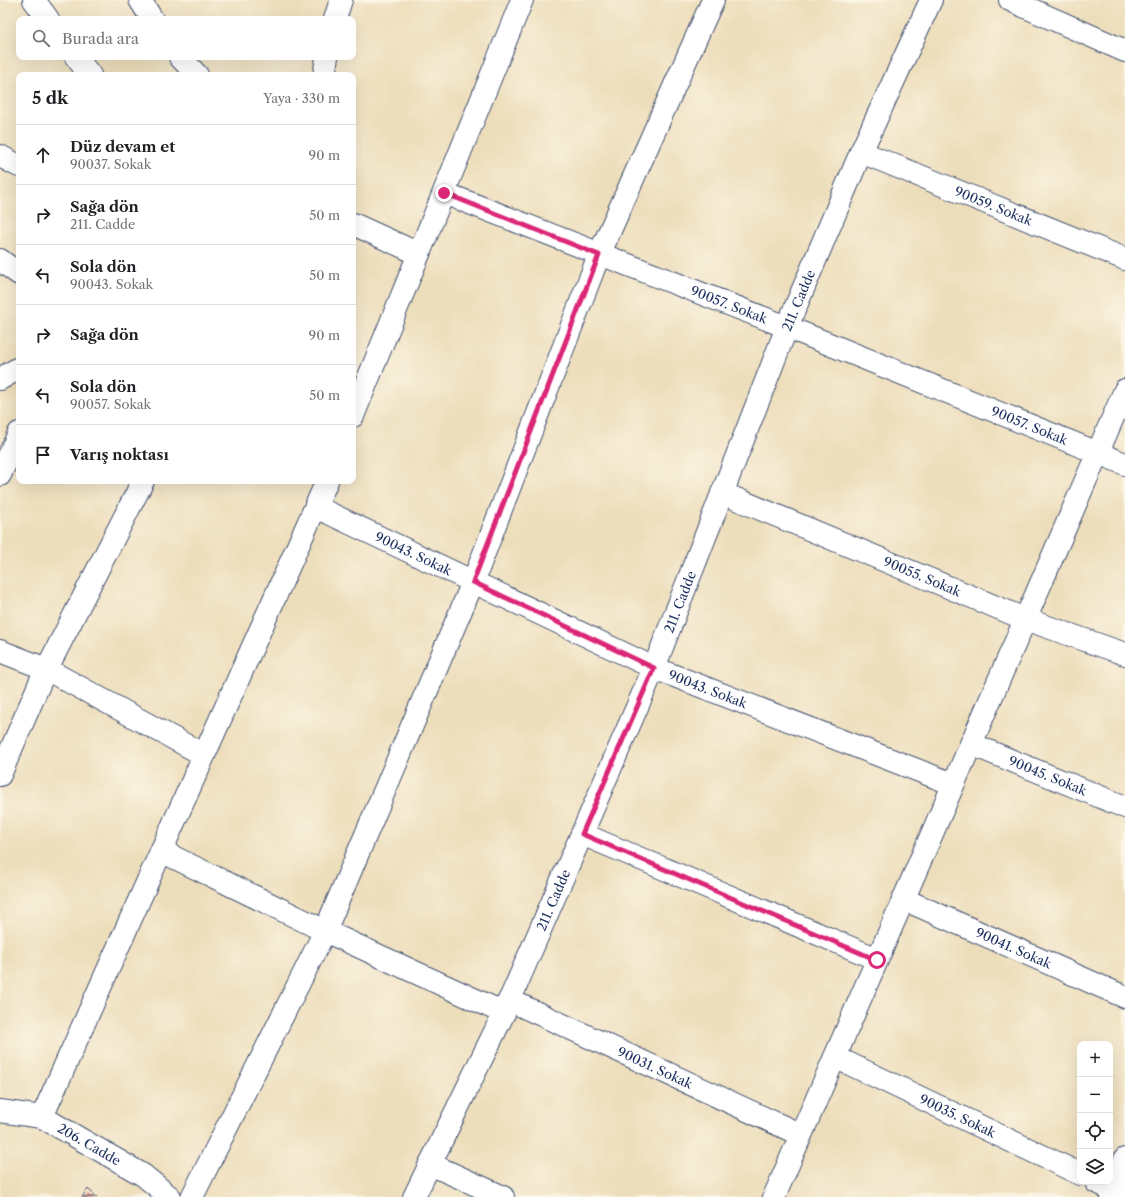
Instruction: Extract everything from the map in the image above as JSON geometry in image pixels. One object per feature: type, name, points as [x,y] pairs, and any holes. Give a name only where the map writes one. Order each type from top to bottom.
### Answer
[{"type":"street","points":[[34,0],[46,16]]},
{"type":"street","points":[[140,0],[150,16]]},
{"type":"street","points":[[356,409],[522,0]]},
{"type":"street","points":[[192,1197],[325,931],[473,582],[599,255],[713,0]]},
{"type":"street","name":"211. Cadde","points":[[414,1197],[507,1007],[654,668],[787,327],[861,152],[931,0]]},
{"type":"street","points":[[1010,0],[1125,52]]},
{"type":"street","points":[[78,60],[88,72]]},
{"type":"street","points":[[183,60],[194,72]]},
{"type":"street","points":[[324,72],[326,60]]},
{"type":"street","name":"90059. Sokak","points":[[861,152],[1125,259]]},
{"type":"street","points":[[0,156],[16,164]]},
{"type":"street","name":"90057. Sokak","points":[[444,193],[599,255],[787,327],[1125,464]]},
{"type":"street","points":[[356,225],[419,254]]},
{"type":"street","points":[[0,260],[16,272]]},
{"type":"street","points":[[0,379],[16,370]]},
{"type":"street","points":[[774,1197],[1125,390]]},
{"type":"street","points":[[0,475],[16,440]]},
{"type":"street","points":[[0,776],[46,669],[141,484]]},
{"type":"street","points":[[42,1116],[326,484]]},
{"type":"street","name":"90055. Sokak","points":[[722,493],[1025,620],[1125,654]]},
{"type":"street","name":"90043. Sokak","points":[[316,507],[654,668],[953,784]]},
{"type":"street","points":[[0,651],[46,669],[204,756]]},
{"type":"street","name":"90045. Sokak","points":[[971,744],[1125,807]]},
{"type":"street","points":[[582,834],[877,960]]},
{"type":"street","name":"90031. Sokak","points":[[161,851],[325,931],[507,1007],[801,1135]]},
{"type":"street","name":"90041. Sokak","points":[[903,899],[1125,997]]},
{"type":"street","name":"90035. Sokak","points":[[835,1058],[1077,1173]]},
{"type":"street","name":"206. Cadde","points":[[0,1111],[42,1116],[144,1175],[170,1197]]},
{"type":"street","points":[[1111,1191],[1125,1159]]},
{"type":"street","points":[[430,1164],[503,1197]]},
{"type":"building","points":[[88,1189],[97,1197],[82,1197]]},
{"type":"route","points":[[444,193],[599,255],[473,582],[654,668],[582,834],[877,960]]}]
